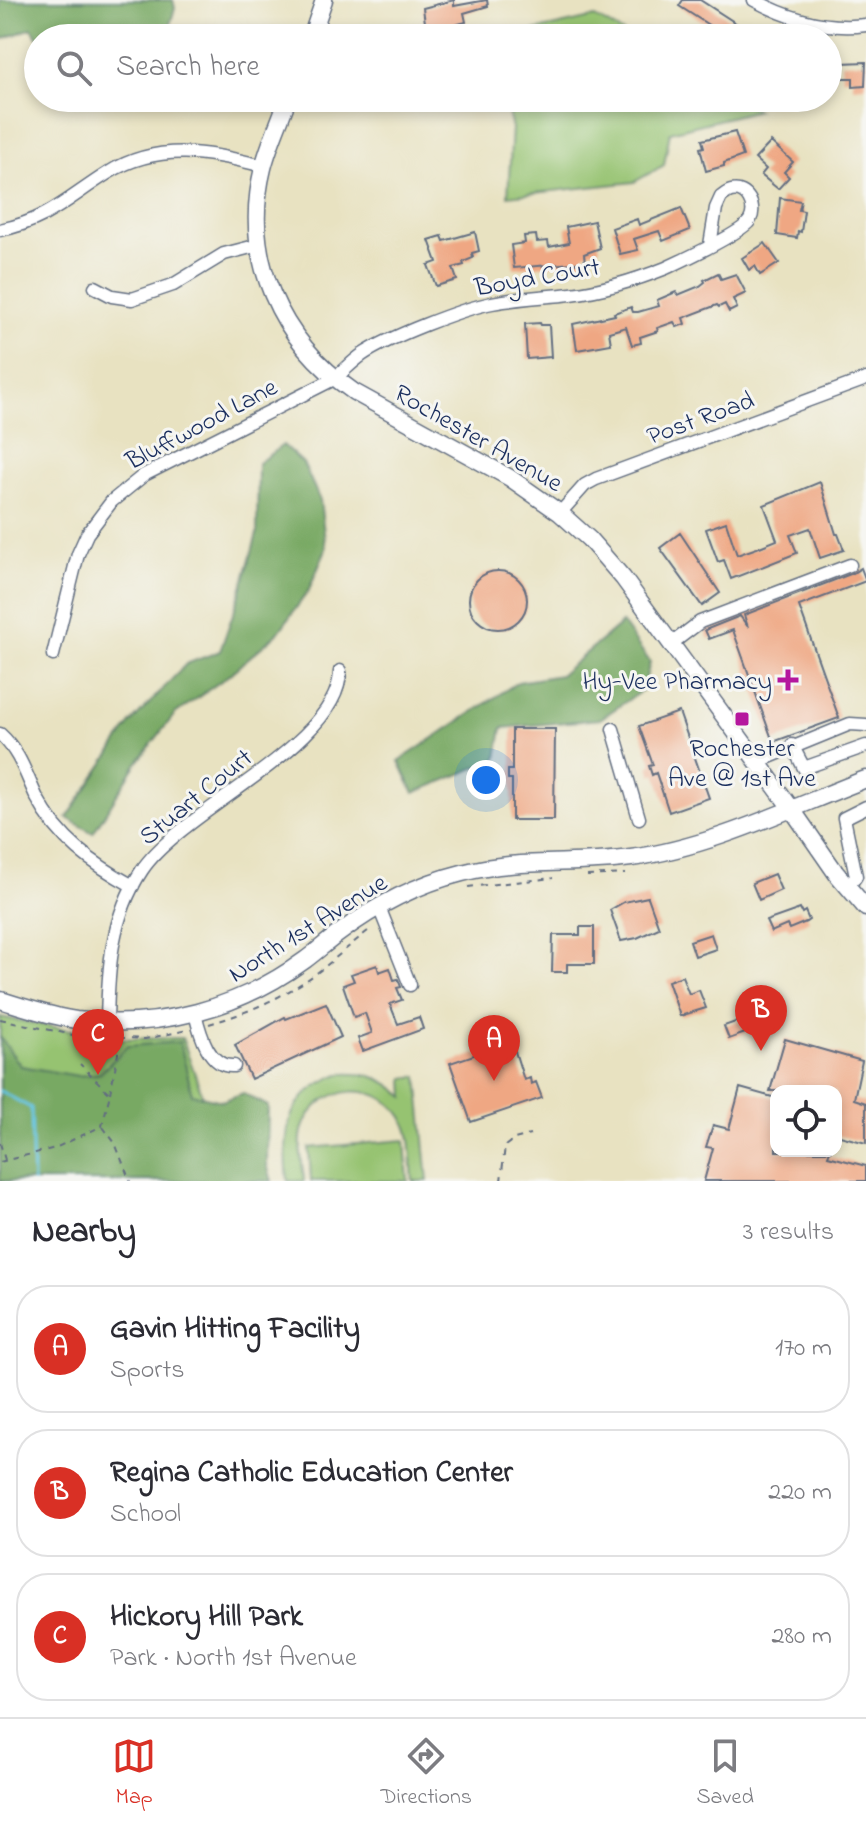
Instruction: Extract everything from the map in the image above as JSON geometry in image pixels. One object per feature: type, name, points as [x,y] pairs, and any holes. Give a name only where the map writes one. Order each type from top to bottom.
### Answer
[{"type":"main road","points":[[316,24],[324,0]]},
{"type":"main road","name":"Rochester Avenue","points":[[283,112],[263,166],[256,215],[265,277],[281,315],[304,350],[334,379],[510,478],[560,513],[607,558],[866,908]]},
{"type":"main road","name":"North 1st Avenue","points":[[0,1000],[51,1015],[107,1022],[166,1019],[195,1013],[223,1005],[279,978],[379,907],[427,884],[506,864],[592,861],[663,852],[760,821],[866,779]]},
{"type":"street","points":[[754,0],[797,19],[820,24]]},
{"type":"street","points":[[842,24],[866,25]]},
{"type":"street","points":[[0,230],[41,218],[119,167],[157,154],[197,152],[263,166]]},
{"type":"street","name":"Boyd Court","points":[[334,379],[378,345],[451,316],[491,303],[575,293],[628,281],[665,268],[710,245],[741,229],[750,220],[753,208],[749,198],[741,191],[732,191],[721,197],[716,208],[710,245]]},
{"type":"street","points":[[95,287],[112,296],[132,299],[173,285],[224,254],[259,245]]},
{"type":"street","name":"Bluffwood Lane","points":[[53,655],[78,554],[92,525],[112,501],[144,475],[334,379]]},
{"type":"street","name":"Post Road","points":[[560,513],[585,485],[596,479],[866,379]]},
{"type":"street","points":[[671,644],[700,622],[850,565]]},
{"type":"street","name":"Stuart Court","points":[[107,1022],[111,948],[124,904],[155,852],[260,772],[313,725],[337,692],[340,671]]},
{"type":"street","points":[[757,762],[792,745],[850,724],[866,725]]},
{"type":"street","points":[[613,729],[639,818]]},
{"type":"street","points":[[0,734],[18,755],[38,799],[64,838],[100,868],[133,886]]},
{"type":"street","points":[[792,745],[804,768],[866,746]]},
{"type":"street","points":[[848,887],[856,876],[844,818],[866,807]]},
{"type":"street","points":[[379,907],[410,985]]},
{"type":"street","points":[[195,1013],[215,1061],[225,1067],[234,1066]]},
{"type":"path","points":[[102,1126],[118,1054],[118,1039]]},
{"type":"path","points":[[80,1064],[110,1094]]},
{"type":"path","points":[[0,1162],[55,1148],[102,1126]]},
{"type":"path","points":[[102,1126],[115,1143],[130,1181]]},
{"type":"path","points":[[501,1181],[505,1146],[514,1139],[530,1135]]},
{"type":"path","points":[[0,1143],[5,1161]]},
{"type":"green space","points":[[0,0],[173,0],[175,8],[170,24],[24,24],[24,31],[0,40]]},
{"type":"green space","points":[[595,17],[607,24],[564,24]]},
{"type":"green space","points":[[508,112],[749,112],[670,132],[664,165],[634,182],[508,196],[512,128]]},
{"type":"green space","points":[[283,445],[303,463],[320,500],[326,549],[309,590],[278,633],[225,678],[175,714],[137,763],[93,833],[67,818],[131,723],[186,664],[220,651],[257,534],[258,463]]},
{"type":"green space","points":[[622,623],[650,662],[643,690],[600,719],[502,728],[497,759],[414,793],[399,761],[518,682],[560,675]]},
{"type":"green space","points":[[0,1017],[118,1039],[182,1038],[208,1111],[0,1181]]},
{"type":"green space","points":[[0,1037],[21,1066],[78,1076],[100,1073],[127,1046],[180,1042],[192,1094],[222,1101],[243,1093],[268,1106],[267,1165],[272,1181],[0,1181]]},
{"type":"green space","points":[[339,1074],[375,1077],[405,1097],[404,1078],[418,1076],[428,1181],[413,1181],[408,1132],[397,1110],[384,1099],[368,1093],[352,1092],[321,1102],[309,1114],[301,1137],[304,1181],[288,1181],[286,1145],[291,1116],[308,1093]]},
{"type":"green space","points":[[405,1140],[408,1181],[311,1181],[309,1148]]},
{"type":"building","points":[[454,0],[454,6],[487,0],[488,6],[464,13],[466,22],[458,24],[425,24],[423,8]]},
{"type":"building","points":[[683,0],[700,0],[737,24],[707,24],[679,6]]},
{"type":"building","points":[[866,62],[865,86],[853,87],[853,78],[842,78],[842,63]]},
{"type":"building","points":[[735,132],[743,156],[706,171],[700,148],[704,147],[702,140]]},
{"type":"building","points":[[771,142],[793,162],[784,172],[789,177],[778,189],[761,175],[766,169],[755,159]]},
{"type":"building","points":[[780,198],[801,201],[799,210],[804,211],[797,238],[777,235]]},
{"type":"building","points":[[681,208],[690,230],[663,241],[659,231],[634,239],[638,250],[620,254],[612,228],[637,219],[639,225]]},
{"type":"building","points":[[594,221],[600,248],[584,254],[585,262],[514,268],[511,245],[525,243],[524,236],[536,235],[537,242],[548,241],[549,247],[569,243],[566,227]]},
{"type":"building","points":[[475,232],[479,251],[472,253],[473,258],[463,262],[464,265],[453,268],[457,280],[436,286],[428,265],[437,262],[429,240],[442,236],[444,241]]},
{"type":"building","points":[[765,243],[779,263],[760,275],[755,266],[749,270],[742,258]]},
{"type":"building","points":[[718,273],[721,279],[736,274],[746,293],[733,299],[737,308],[729,312],[725,304],[717,305],[683,318],[685,324],[677,327],[674,322],[657,328],[658,331],[640,337],[641,343],[632,345],[626,327],[609,332],[611,344],[577,350],[573,324],[615,315],[631,307],[633,312],[638,312],[659,306],[657,300],[700,286],[704,280]]},
{"type":"building","points":[[525,324],[549,325],[551,357],[527,359]]},
{"type":"building","points":[[820,482],[844,550],[820,558],[810,528],[790,535],[797,553],[731,579],[724,560],[718,562],[706,529],[726,522],[737,555],[777,540],[764,505]]},
{"type":"building","points":[[680,533],[720,593],[702,606],[660,548]]},
{"type":"building","name":"Hy-Vee Pharmacy","points":[[861,568],[866,581],[799,606],[839,718],[773,742],[733,630],[709,639],[705,630],[740,616],[748,627],[744,615]]},
{"type":"building","points":[[498,571],[519,579],[527,600],[519,621],[498,629],[477,621],[469,600],[477,579]]},
{"type":"building","points":[[679,712],[709,798],[669,812],[656,773],[652,775],[649,766],[653,765],[639,726]]},
{"type":"building","points":[[512,729],[555,729],[554,820],[512,820],[512,779],[508,779],[508,770],[512,770]]},
{"type":"building","points":[[774,874],[781,890],[759,900],[752,883]]},
{"type":"building","points":[[648,897],[659,928],[621,941],[610,910],[624,902]]},
{"type":"building","points":[[800,909],[802,913],[805,911],[809,920],[789,929],[787,925],[771,932],[766,921]]},
{"type":"building","points":[[580,927],[594,927],[594,964],[567,964],[567,972],[552,972],[553,935],[580,935]]},
{"type":"building","points":[[711,934],[716,949],[695,956],[690,941]]},
{"type":"building","points":[[377,965],[379,972],[390,968],[394,980],[398,979],[401,987],[397,988],[402,1000],[390,1004],[398,1024],[419,1017],[423,1029],[363,1051],[358,1038],[372,1033],[365,1013],[354,1017],[343,985],[354,981],[351,974]]},
{"type":"building","points":[[682,976],[689,994],[699,990],[706,1008],[680,1016],[668,981]]},
{"type":"building","points":[[326,1003],[341,1037],[251,1079],[235,1045],[285,1017]]},
{"type":"building","points":[[755,1015],[759,1028],[729,1039],[724,1026]]},
{"type":"building","points":[[785,1039],[862,1061],[854,1099],[866,1103],[866,1143],[842,1137],[842,1085],[772,1085]]},
{"type":"building","points":[[512,1042],[524,1080],[530,1078],[531,1084],[536,1082],[542,1098],[471,1122],[450,1063]]},
{"type":"building","points":[[740,1088],[770,1096],[770,1157],[832,1157],[866,1166],[866,1181],[704,1181],[713,1148],[706,1147],[713,1125],[729,1129]]},
{"type":"waterway","points":[[0,1091],[31,1108],[33,1181]]},
{"type":"place","name":"Hy-Vee Pharmacy","points":[[788,680]]},
{"type":"place","name":"Rochester Ave @ 1st Ave","points":[[742,719]]},
{"type":"place","name":"Regina Catholic Education Center","points":[[761,1051]]},
{"type":"place","name":"Hickory Hill Park","points":[[98,1075]]},
{"type":"place","name":"Gavin Hitting Facility","points":[[494,1081]]}]
